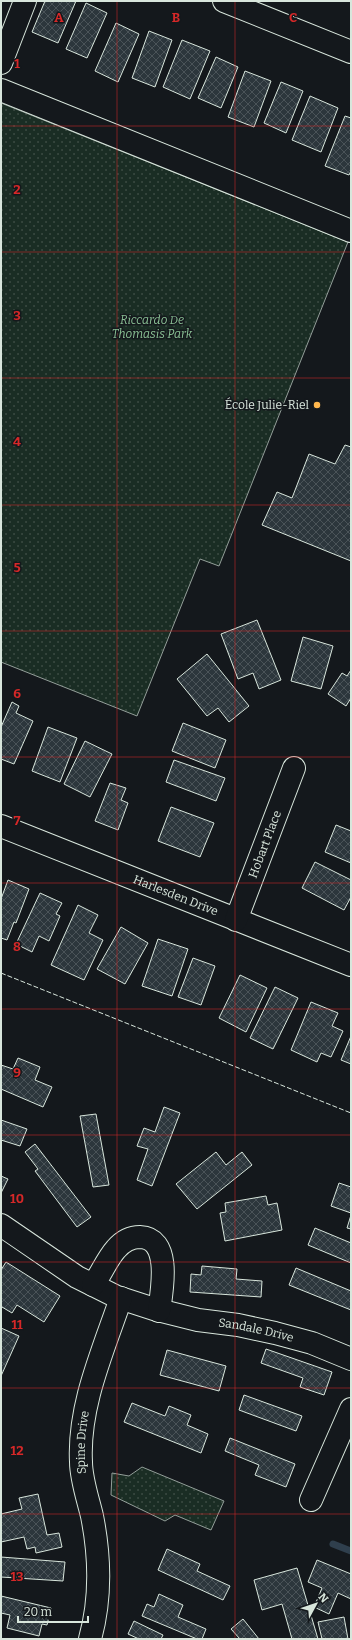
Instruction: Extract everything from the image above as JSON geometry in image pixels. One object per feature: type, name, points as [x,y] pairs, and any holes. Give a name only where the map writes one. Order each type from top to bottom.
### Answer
[{"type":"street","points":[[1,63],[25,1]]},
{"type":"street","points":[[224,1],[351,52]]},
{"type":"street","points":[[1,90],[351,231]]},
{"type":"street","name":"Hobart Place","points":[[236,920],[294,768]]},
{"type":"street","name":"Harlesden Drive","points":[[1,826],[351,965]]},
{"type":"street","name":"Sandale Drive","points":[[1,1225],[76,1277],[121,1298],[198,1320],[238,1325],[276,1333],[312,1343],[351,1359]]},
{"type":"street","points":[[94,1285],[116,1249],[127,1240],[137,1237],[148,1238],[154,1242],[163,1263],[159,1310]]},
{"type":"street","name":"Spine Drive","points":[[90,1639],[96,1612],[98,1574],[97,1543],[80,1464],[80,1441],[88,1398],[121,1298]]},
{"type":"street","points":[[311,1500],[351,1409]]},
{"type":"green space","name":"Riccardo De Thomasis Park","points":[[1,103],[348,242],[219,566],[200,559],[137,716],[1,662]]},
{"type":"green space","points":[[142,1467],[224,1501],[211,1530],[175,1515],[165,1521],[111,1495],[112,1473],[129,1476]]},
{"type":"building","points":[[45,1],[76,1],[58,43],[32,32]]},
{"type":"building","points":[[86,3],[107,13],[87,58],[66,49]]},
{"type":"building","points":[[116,23],[139,34],[118,82],[95,71]]},
{"type":"building","points":[[149,31],[172,40],[155,87],[132,78]]},
{"type":"building","points":[[182,40],[210,51],[190,99],[163,87]]},
{"type":"building","points":[[216,57],[238,67],[221,108],[198,98]]},
{"type":"building","points":[[245,71],[271,81],[254,127],[228,117]]},
{"type":"building","points":[[281,82],[303,91],[286,133],[264,123]]},
{"type":"building","points":[[310,96],[338,108],[321,152],[292,140]]},
{"type":"building","points":[[345,116],[351,118],[351,171],[349,175],[325,166]]},
{"type":"building","points":[[345,445],[351,447],[351,561],[262,525],[277,492],[292,498],[309,454],[335,464]]},
{"type":"building","points":[[257,620],[281,680],[259,689],[253,673],[238,679],[221,634]]},
{"type":"building","points":[[303,637],[333,646],[321,689],[291,681]]},
{"type":"building","points":[[207,654],[249,706],[229,722],[218,708],[207,716],[177,679]]},
{"type":"building","points":[[351,670],[351,698],[346,706],[328,694],[342,673],[347,676]]},
{"type":"building","points":[[12,702],[19,706],[16,713],[33,721],[14,764],[1,759],[1,727]]},
{"type":"building","points":[[183,723],[226,740],[215,768],[172,751]]},
{"type":"building","points":[[48,727],[77,738],[60,782],[32,771]]},
{"type":"building","points":[[85,741],[112,754],[90,797],[64,784]]},
{"type":"building","points":[[174,760],[225,778],[216,801],[166,782]]},
{"type":"building","points":[[110,783],[126,788],[121,800],[128,803],[118,830],[95,821]]},
{"type":"building","points":[[171,807],[214,823],[200,857],[158,841]]},
{"type":"building","points":[[336,825],[351,831],[351,863],[325,852]]},
{"type":"building","points":[[315,862],[351,880],[351,897],[344,910],[302,888]]},
{"type":"building","points":[[8,880],[29,889],[16,923],[14,922],[7,940],[1,938],[1,899]]},
{"type":"building","points":[[40,893],[62,903],[56,914],[60,916],[49,941],[39,936],[32,952],[16,944]]},
{"type":"building","points":[[78,905],[98,915],[89,933],[103,940],[84,980],[51,965]]},
{"type":"building","points":[[121,927],[148,943],[125,984],[97,969]]},
{"type":"building","points":[[158,939],[188,949],[172,996],[142,986]]},
{"type":"building","points":[[193,958],[215,966],[201,1005],[178,997]]},
{"type":"building","points":[[240,975],[267,988],[246,1032],[219,1018]]},
{"type":"building","points":[[275,987],[298,998],[273,1049],[250,1038]]},
{"type":"building","points":[[311,1002],[338,1013],[332,1026],[343,1031],[331,1057],[321,1053],[317,1062],[291,1050]]},
{"type":"building","points":[[351,1036],[351,1064],[341,1060]]},
{"type":"building","points":[[18,1058],[40,1067],[35,1080],[52,1087],[43,1107],[1,1089],[1,1065],[13,1069]]},
{"type":"building","points":[[164,1107],[180,1113],[152,1186],[137,1180],[148,1149],[137,1146],[144,1128],[155,1132]]},
{"type":"building","points":[[96,1114],[109,1185],[93,1187],[80,1116]]},
{"type":"building","points":[[1,1120],[27,1129],[20,1146],[1,1140]]},
{"type":"building","points":[[35,1144],[91,1217],[77,1227],[35,1171],[38,1169],[25,1152]]},
{"type":"building","points":[[216,1152],[226,1165],[242,1152],[252,1165],[197,1209],[176,1184]]},
{"type":"building","points":[[1,1176],[8,1179],[1,1193]]},
{"type":"building","points":[[339,1183],[351,1187],[351,1213],[331,1206]]},
{"type":"building","points":[[266,1196],[268,1205],[277,1203],[282,1230],[225,1241],[220,1213],[226,1212],[225,1203]]},
{"type":"building","points":[[351,1215],[351,1229],[347,1228]]},
{"type":"building","points":[[315,1228],[351,1243],[351,1263],[308,1245]]},
{"type":"building","points":[[6,1262],[60,1296],[44,1322],[17,1305],[12,1313],[2,1307],[1,1309],[1,1270]]},
{"type":"building","points":[[202,1266],[237,1269],[236,1279],[262,1281],[261,1297],[190,1292],[191,1274],[201,1275]]},
{"type":"building","points":[[296,1268],[351,1291],[351,1310],[289,1285]]},
{"type":"building","points":[[1,1328],[19,1336],[1,1376]]},
{"type":"building","points":[[266,1349],[332,1372],[324,1395],[300,1387],[303,1378],[261,1363]]},
{"type":"building","points":[[167,1350],[226,1366],[219,1391],[160,1375]]},
{"type":"building","points":[[244,1395],[302,1416],[296,1431],[239,1410]]},
{"type":"building","points":[[132,1403],[165,1416],[169,1406],[191,1415],[187,1425],[208,1434],[201,1453],[124,1422]]},
{"type":"building","points":[[230,1438],[295,1464],[286,1487],[255,1475],[259,1465],[225,1451]]},
{"type":"building","points":[[38,1494],[47,1535],[59,1533],[62,1547],[36,1553],[35,1547],[27,1549],[24,1537],[1,1542],[1,1514],[22,1509],[19,1498]]},
{"type":"building","points":[[167,1549],[200,1564],[197,1571],[230,1586],[223,1600],[158,1570]]},
{"type":"building","points":[[1,1557],[65,1562],[63,1581],[1,1577]]},
{"type":"building","points":[[317,1560],[351,1574],[351,1599],[338,1593],[329,1614],[314,1607],[322,1588],[308,1582]]},
{"type":"building","points":[[297,1568],[318,1639],[292,1639],[282,1604],[262,1610],[254,1580]]},
{"type":"building","points":[[159,1594],[183,1605],[178,1617],[206,1629],[202,1639],[197,1639],[142,1616],[147,1604],[154,1607]]},
{"type":"building","points":[[1,1596],[51,1608],[47,1625],[42,1624],[39,1636],[7,1628],[10,1615],[1,1613]]},
{"type":"building","points":[[344,1617],[348,1639],[322,1639],[318,1622]]},
{"type":"building","points":[[243,1619],[259,1639],[240,1639],[231,1629]]},
{"type":"building","points":[[134,1621],[163,1635],[161,1639],[139,1639],[128,1634]]},
{"type":"waterway","points":[[333,1544],[351,1551]]},
{"type":"fence","points":[[1,973],[351,1113]]},
{"type":"place","name":"École Julie-Riel","points":[[317,405]]}]
